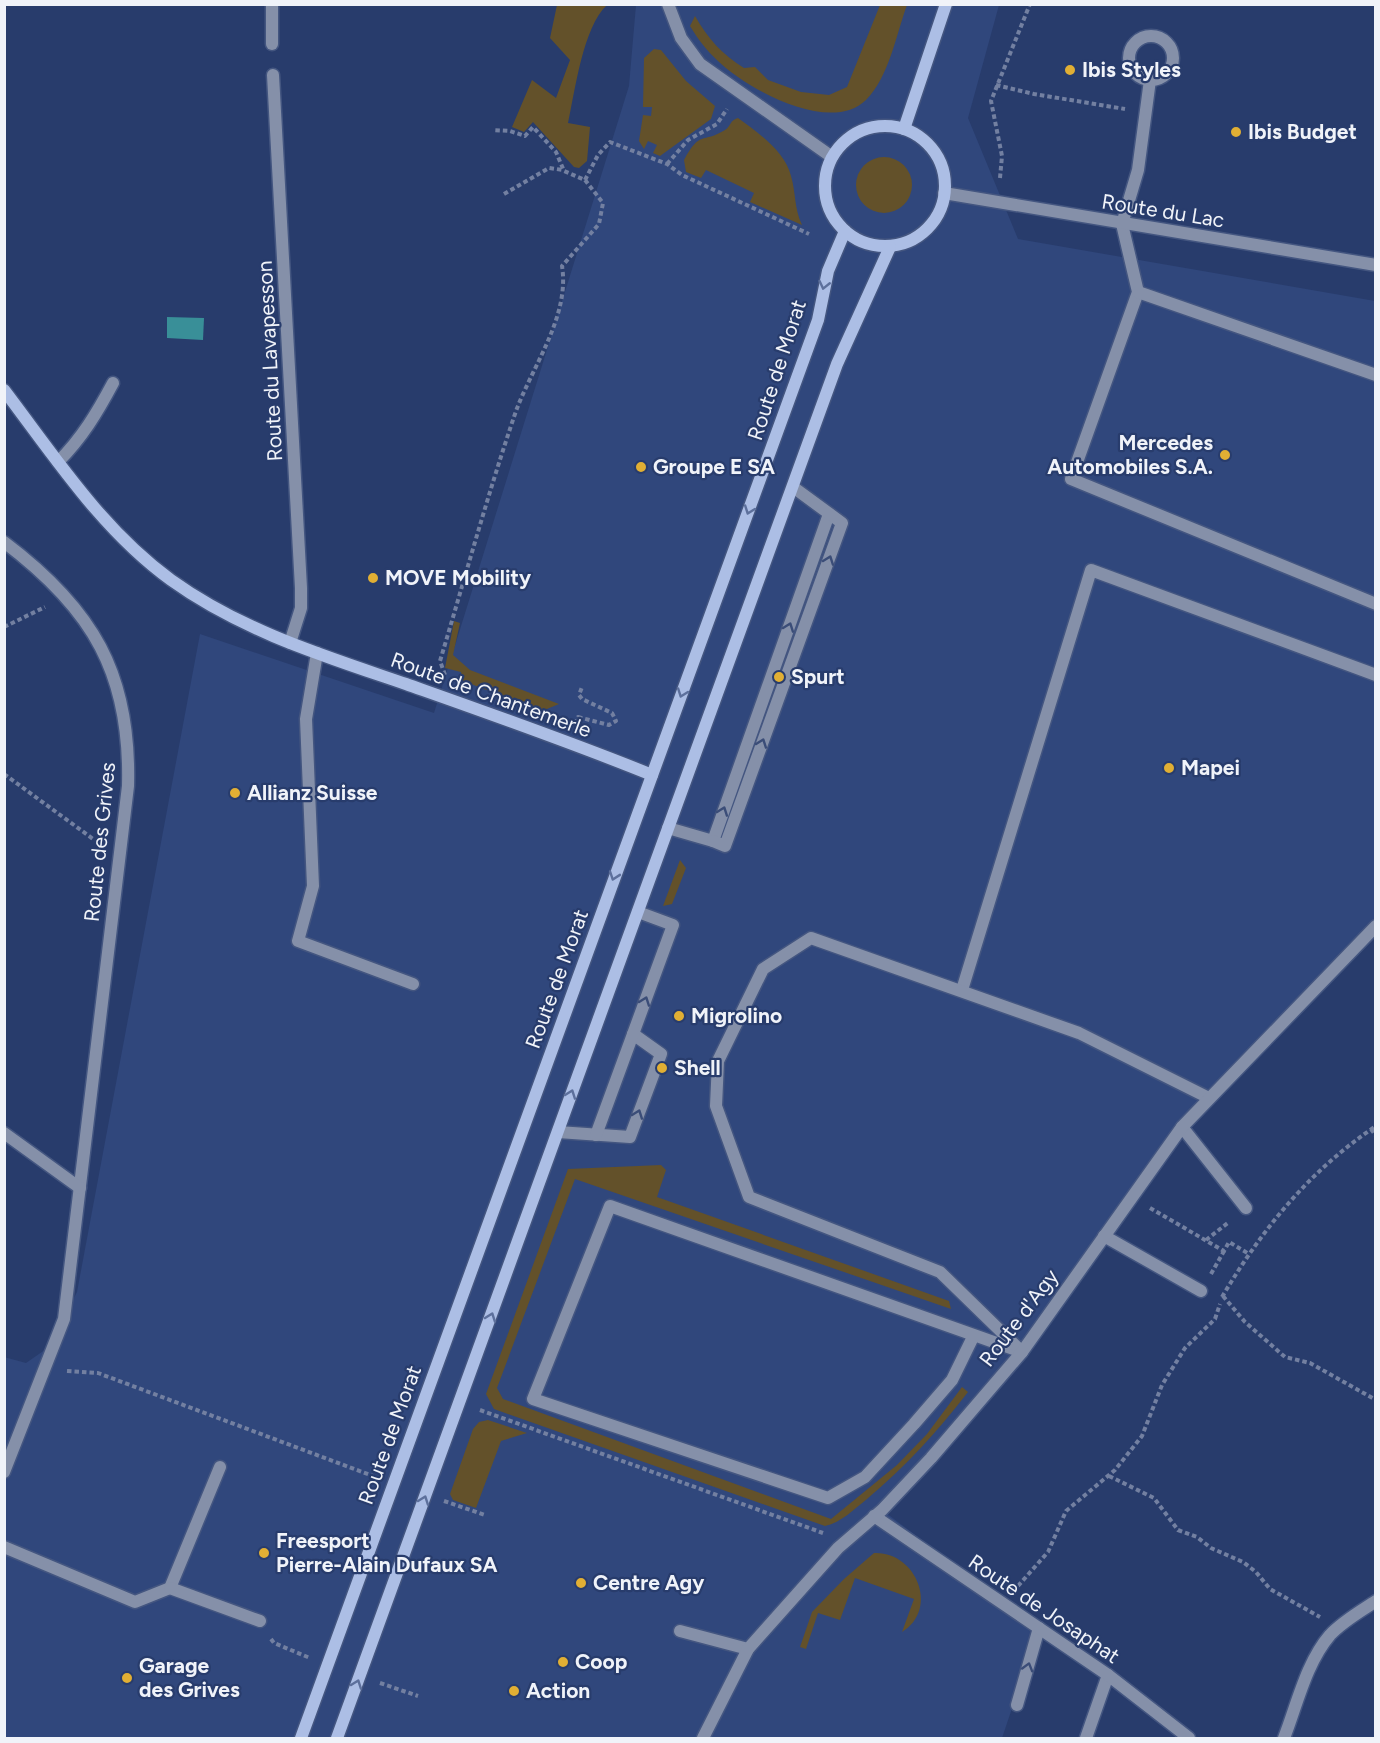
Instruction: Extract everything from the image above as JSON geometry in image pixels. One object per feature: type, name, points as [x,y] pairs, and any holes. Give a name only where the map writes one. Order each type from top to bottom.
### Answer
[{"type":"main road","points":[[904,129],[946,4]]},
{"type":"main road","points":[[883,126],[904,129],[922,139],[935,154],[943,173],[944,193],[934,220],[921,234],[890,247],[866,243],[845,231],[829,208],[824,191],[826,173],[832,157],[845,141],[863,130],[883,126]]},
{"type":"main road","name":"Route de Morat","points":[[301,1738],[818,321],[828,271],[845,231]]},
{"type":"main road","points":[[336,1738],[837,364],[890,247]]},
{"type":"main road","name":"Route de Chantemerle","points":[[4,390],[58,462],[109,524],[170,579],[230,617],[317,654],[454,701],[652,775]]},
{"type":"street","points":[[272,4],[272,44]]},
{"type":"street","points":[[668,4],[681,38],[700,64],[832,157]]},
{"type":"street","name":"Route du Lavapesson","points":[[273,75],[301,588],[301,608],[290,643]]},
{"type":"street","points":[[1150,80],[1138,170],[1122,224],[1137,292],[1071,480],[1376,604]]},
{"type":"street","name":"Route du Lac","points":[[944,193],[1376,265]]},
{"type":"street","points":[[1137,292],[1376,375]]},
{"type":"street","points":[[58,462],[81,439],[113,383]]},
{"type":"street","points":[[668,828],[712,842],[829,514],[792,487]]},
{"type":"street","name":"Route des Grives","points":[[4,542],[65,596],[87,621],[100,643],[123,714],[129,754],[128,786],[64,1319],[4,1472]]},
{"type":"street","points":[[962,990],[1091,570],[1376,675]]},
{"type":"street","points":[[317,654],[306,719],[313,886],[298,941],[413,984]]},
{"type":"street","points":[[596,1135],[673,925],[638,912]]},
{"type":"street","name":"Route d'Agy","points":[[703,1738],[748,1649],[838,1548],[874,1516],[930,1458],[1022,1352],[1182,1127],[1207,1097],[1376,926]]},
{"type":"street","points":[[1022,1352],[940,1272],[749,1197],[716,1106],[718,1061],[763,969],[811,938],[1079,1033],[1207,1097]]},
{"type":"street","points":[[558,1132],[630,1137],[661,1054],[633,1034]]},
{"type":"street","points":[[1182,1127],[1245,1208]]},
{"type":"street","points":[[4,1133],[80,1188]]},
{"type":"street","points":[[974,1335],[952,1380],[914,1424],[865,1477],[828,1498],[533,1399],[610,1206],[1022,1352]]},
{"type":"street","points":[[1104,1236],[1201,1291]]},
{"type":"street","points":[[170,1588],[220,1467]]},
{"type":"street","name":"Route de Josaphat","points":[[874,1516],[1108,1675],[1189,1738]]},
{"type":"street","points":[[4,1547],[135,1602],[170,1588],[260,1621]]},
{"type":"street","points":[[1284,1738],[1305,1681],[1320,1649],[1339,1627],[1376,1600]]},
{"type":"street","points":[[1017,1705],[1040,1628]]},
{"type":"street","points":[[680,1631],[748,1649]]},
{"type":"street","points":[[1086,1738],[1108,1675]]},
{"type":"path","points":[[1000,178],[1002,156],[991,101],[1030,4]]},
{"type":"path","points":[[996,85],[1034,94],[1145,112]]},
{"type":"path","points":[[667,164],[688,140],[717,124],[729,106]]},
{"type":"path","points":[[494,130],[510,131],[525,136],[533,127],[556,152],[564,171]]},
{"type":"path","points":[[585,180],[598,154],[610,142],[667,164],[682,175],[809,234]]},
{"type":"path","points":[[454,701],[440,661],[517,411],[560,307],[565,283],[562,266],[599,224],[603,203],[585,180],[564,171],[549,168],[504,194]]},
{"type":"path","points":[[4,627],[48,605]]},
{"type":"path","points":[[574,728],[578,717],[609,725],[616,721],[612,713],[582,699],[579,695],[582,687]]},
{"type":"path","points":[[4,774],[100,845]]},
{"type":"path","points":[[1018,1587],[1048,1552],[1066,1511],[1109,1476],[1142,1436],[1162,1385],[1185,1348],[1215,1319],[1223,1296],[1248,1254],[1314,1174],[1376,1126]]},
{"type":"path","points":[[1371,1129],[1376,1136]]},
{"type":"path","points":[[1147,1206],[1224,1251],[1229,1242],[1248,1254]]},
{"type":"path","points":[[1206,1240],[1245,1208]]},
{"type":"path","points":[[1223,1296],[1245,1322],[1285,1357],[1310,1363],[1376,1400]]},
{"type":"path","points":[[58,1371],[98,1373],[377,1477]]},
{"type":"path","points":[[476,1408],[817,1529],[838,1548]]},
{"type":"path","points":[[1109,1476],[1154,1498],[1178,1530],[1197,1537],[1210,1548],[1243,1562],[1256,1572],[1270,1589],[1319,1615],[1325,1630],[1320,1649]]},
{"type":"path","points":[[443,1501],[485,1515]]},
{"type":"path","points":[[260,1621],[274,1643],[310,1658]]},
{"type":"path","points":[[377,1682],[418,1696]]},
{"type":"shaded area","points":[[557,5],[607,5],[592,28],[586,44],[568,123],[590,127],[587,161],[579,168],[574,167],[533,122],[524,132],[512,127],[532,80],[556,98],[570,60],[550,38]]},
{"type":"shaded area","points":[[636,5],[999,5],[968,118],[1018,239],[1375,301],[1375,926],[1207,1097],[1022,1352],[882,1510],[1039,1628],[1002,1738],[5,1738],[4,1357],[26,1363],[49,1347],[77,1292],[200,634],[434,713],[629,86]]},
{"type":"shaded area","points":[[880,5],[907,5],[881,80],[866,100],[850,110],[832,113],[789,104],[748,84],[714,57],[690,26],[695,16],[710,39],[722,51],[744,68],[755,67],[768,80],[801,92],[829,95],[847,87]]},
{"type":"shaded area","points":[[654,49],[661,50],[686,81],[715,106],[711,119],[660,156],[653,153],[657,145],[648,141],[644,149],[639,141],[643,115],[651,116],[652,107],[643,107],[644,58]]},
{"type":"shaded area","points":[[738,118],[777,150],[783,158],[791,176],[802,225],[750,202],[754,193],[706,170],[701,178],[686,172],[684,160],[694,145],[702,139],[725,130],[733,120]]},
{"type":"shaded area","points":[[884,157],[899,162],[907,170],[912,185],[907,200],[899,208],[884,213],[869,208],[861,200],[856,185],[861,170],[869,162]]},
{"type":"shaded area","points":[[167,317],[204,318],[203,340],[167,338]]},
{"type":"shaded area","points":[[454,621],[460,623],[453,655],[470,670],[559,704],[542,711],[463,681],[461,672],[445,668]]},
{"type":"shaded area","points":[[680,860],[686,868],[672,904],[663,906]]},
{"type":"shaded area","points":[[661,1165],[666,1170],[657,1197],[949,1301],[951,1309],[575,1179],[497,1388],[503,1399],[831,1519],[897,1465],[927,1434],[962,1387],[968,1392],[933,1435],[908,1461],[881,1487],[837,1522],[825,1526],[494,1409],[486,1394],[568,1169]]},
{"type":"shaded area","points":[[488,1420],[527,1433],[501,1441],[476,1508],[453,1500],[450,1494],[473,1429],[479,1422]]},
{"type":"shaded area","points":[[874,1553],[889,1555],[901,1561],[918,1583],[921,1596],[920,1610],[913,1622],[902,1632],[914,1599],[855,1578],[840,1620],[818,1613],[806,1649],[800,1647],[812,1612],[844,1579]]},
{"type":"place","name":"Ibis Styles","points":[[1070,70]]},
{"type":"place","name":"Ibis Budget","points":[[1236,132]]},
{"type":"place","name":"Mercedes Automobiles S.A.","points":[[1225,455]]},
{"type":"place","name":"Groupe E SA","points":[[641,467]]},
{"type":"place","name":"MOVE Mobility","points":[[373,578]]},
{"type":"place","name":"Spurt","points":[[779,677]]},
{"type":"place","name":"Mapei","points":[[1169,768]]},
{"type":"place","name":"Allianz Suisse","points":[[235,793]]},
{"type":"place","name":"Migrolino","points":[[679,1016]]},
{"type":"place","name":"Shell","points":[[662,1068]]},
{"type":"place","name":"Freesport Pierre-Alain Dufaux SA","points":[[264,1553]]},
{"type":"place","name":"Centre Agy","points":[[581,1583]]},
{"type":"place","name":"Coop","points":[[563,1662]]},
{"type":"place","name":"Garage des Grives","points":[[127,1678]]},
{"type":"place","name":"Action","points":[[514,1691]]}]
